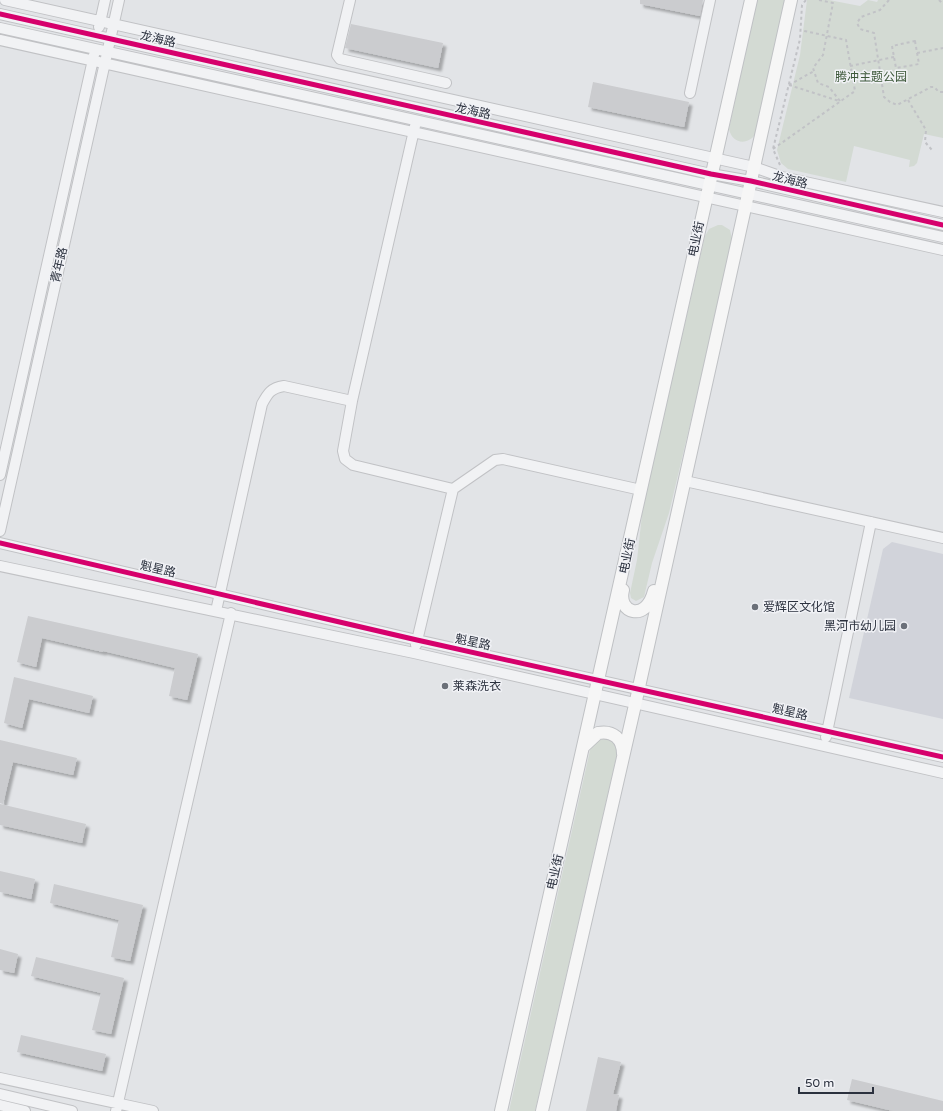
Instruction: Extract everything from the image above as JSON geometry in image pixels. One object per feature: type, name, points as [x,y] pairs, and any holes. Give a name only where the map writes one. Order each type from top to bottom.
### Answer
[{"type":"main road","name":"电业街","points":[[501,1111],[582,748],[600,680],[706,192],[751,0]]},
{"type":"main road","points":[[542,1111],[639,688],[791,0]]},
{"type":"main road","points":[[632,532],[629,560],[622,598],[626,607],[635,611],[644,610],[651,603],[661,564],[672,539]]},
{"type":"main road","points":[[582,748],[593,736],[604,732],[610,733],[619,739],[622,744],[622,761]]},
{"type":"street","points":[[5,0],[754,167],[782,177],[943,212]]},
{"type":"street","name":"青年路","points":[[0,475],[93,61],[105,0]]},
{"type":"street","name":"青年路","points":[[0,530],[119,0]]},
{"type":"street","points":[[350,0],[337,55],[340,59],[446,83]]},
{"type":"street","points":[[690,93],[710,0]]},
{"type":"street","name":"龙海路","points":[[0,14],[419,109],[711,174],[751,181],[943,225]]},
{"type":"street","name":"龙海路","points":[[0,28],[416,120],[706,192],[748,194],[943,237]]},
{"type":"street","points":[[0,40],[413,132],[706,192],[745,206],[943,250]]},
{"type":"street","points":[[419,109],[352,401],[343,451],[345,459],[353,465],[452,489]]},
{"type":"street","points":[[216,611],[262,404],[269,391],[275,387],[284,386],[352,401]]},
{"type":"street","points":[[414,653],[452,489],[494,460],[503,459],[641,490]]},
{"type":"street","points":[[685,481],[943,538]]},
{"type":"street","points":[[824,746],[871,522]]},
{"type":"street","name":"魁星路","points":[[0,543],[417,640],[639,688],[943,757]]},
{"type":"street","name":"魁星路","points":[[0,566],[231,613],[414,653],[596,696],[943,773]]},
{"type":"street","points":[[117,1107],[231,613]]},
{"type":"street","points":[[0,1078],[117,1107],[153,1111]]},
{"type":"street","points":[[0,1094],[72,1111]]},
{"type":"street","points":[[0,1105],[24,1111]]},
{"type":"path","points":[[782,168],[773,149],[800,39],[802,4],[806,0]]},
{"type":"path","points":[[819,0],[833,3],[825,36],[823,54],[813,68],[818,83],[829,87],[840,102]]},
{"type":"path","points":[[889,0],[880,10],[862,17],[857,23],[860,29],[874,33],[884,97],[886,100],[897,105],[932,87],[939,92],[943,92]]},
{"type":"path","points":[[939,0],[943,4]]},
{"type":"path","points":[[773,149],[855,91],[846,40],[800,30]]},
{"type":"path","points":[[915,41],[919,64],[896,68],[894,57],[892,46],[915,41]]},
{"type":"path","points":[[917,53],[943,48]]},
{"type":"path","points":[[850,66],[894,57]]},
{"type":"path","points":[[789,85],[814,71]]},
{"type":"path","points":[[789,85],[840,102]]},
{"type":"path","points":[[908,100],[926,130],[927,136],[925,142],[932,150]]},
{"type":"shaded area","name":"黑河市幼儿园","points":[[892,542],[943,554],[943,719],[849,698],[883,549]]},
{"type":"green space","points":[[757,0],[785,0],[755,135],[748,141],[744,142],[736,140],[729,129]]},
{"type":"green space","name":"腾冲主题公园","points":[[807,0],[829,0],[860,6],[868,0],[877,2],[878,0],[943,0],[943,138],[924,134],[917,163],[914,166],[909,167],[910,160],[854,146],[846,182],[788,169],[781,163],[777,150],[800,55]]},
{"type":"green space","points":[[722,225],[730,230],[733,243],[669,513],[652,563],[644,597],[636,601],[631,598],[630,593],[637,560],[643,506],[705,236],[709,229]]},
{"type":"green space","points":[[607,737],[617,745],[617,754],[535,1111],[509,1111],[591,746],[596,739]]},
{"type":"building","points":[[640,0],[703,0],[700,16],[640,4]]},
{"type":"building","points":[[351,24],[443,43],[438,68],[345,48]]},
{"type":"building","points":[[593,82],[689,102],[684,127],[588,107]]},
{"type":"building","points":[[28,616],[198,654],[187,700],[169,696],[175,668],[103,651],[42,638],[36,667],[17,662]]},
{"type":"building","points":[[14,677],[93,696],[89,713],[29,699],[22,728],[4,723]]},
{"type":"building","points":[[0,740],[77,758],[73,775],[13,762],[3,804],[0,803]]},
{"type":"building","points":[[0,804],[86,824],[82,843],[0,825]]},
{"type":"building","points":[[0,871],[35,879],[31,899],[0,892]]},
{"type":"building","points":[[54,884],[143,905],[130,961],[111,957],[119,920],[50,903]]},
{"type":"building","points":[[0,949],[18,954],[14,973],[0,970]]},
{"type":"building","points":[[36,957],[124,978],[111,1034],[92,1030],[101,993],[31,976]]},
{"type":"building","points":[[21,1035],[106,1054],[102,1071],[17,1052]]},
{"type":"building","points":[[598,1057],[621,1062],[613,1094],[619,1095],[616,1111],[586,1111]]},
{"type":"building","points":[[852,1079],[943,1101],[943,1111],[893,1111],[847,1100]]},
{"type":"cycle path","points":[[0,14],[943,225]]},
{"type":"cycle path","points":[[0,543],[417,640],[943,757]]},
{"type":"place","name":"爱辉区文化馆","points":[[755,607]]},
{"type":"place","name":"黑河市幼儿园","points":[[904,626]]},
{"type":"place","name":"莱森洗衣","points":[[445,686]]}]
